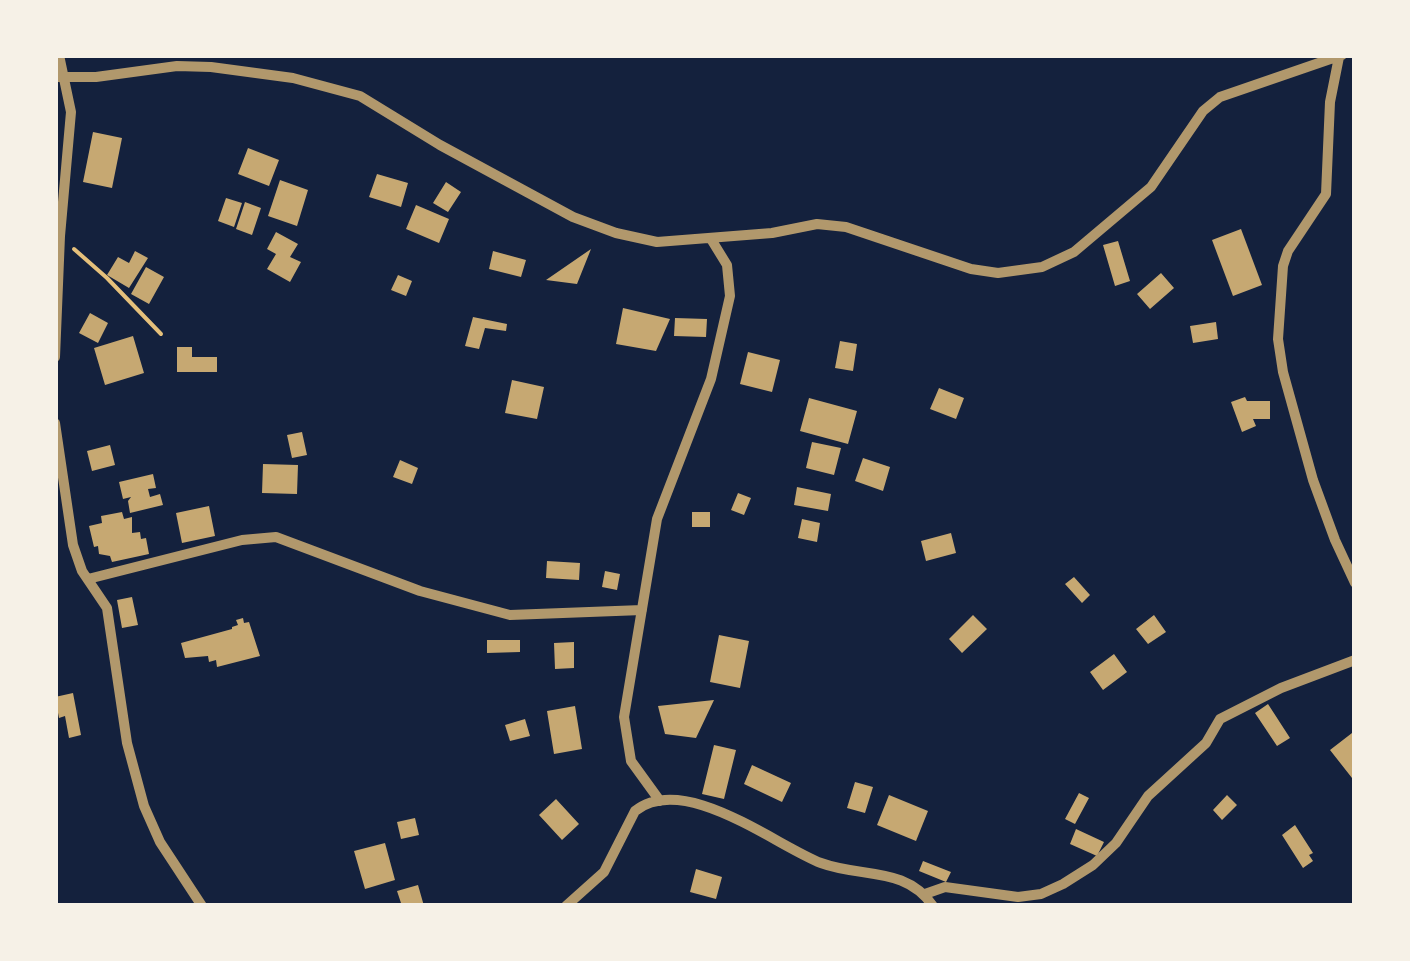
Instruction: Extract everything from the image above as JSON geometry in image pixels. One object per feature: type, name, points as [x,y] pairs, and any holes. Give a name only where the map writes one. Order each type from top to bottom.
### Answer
[{"type":"street","points":[[55,357],[71,112],[59,76],[58,55]]},
{"type":"street","points":[[59,76],[96,77],[178,66],[292,78],[360,96],[440,145],[573,217],[616,233],[657,242],[772,233],[817,224],[846,227],[971,268],[998,273],[1042,267],[1074,252],[1151,187],[1203,111],[1220,97],[1341,56]]},
{"type":"street","points":[[1341,56],[1330,102],[1326,194],[1288,252],[1281,284],[1278,339],[1313,480],[1355,584]]},
{"type":"street","points":[[660,801],[635,770],[625,736],[624,716],[657,519],[711,379],[727,310],[731,280],[728,265],[711,239]]},
{"type":"street","points":[[55,423],[73,545],[88,579],[103,598],[110,621],[128,743],[144,806],[160,842],[202,906]]},
{"type":"street","points":[[88,579],[242,540],[276,537],[420,591],[510,615],[642,610]]},
{"type":"street","points":[[925,894],[946,887],[1018,897],[1041,894],[1063,884],[1116,844],[1148,796],[1206,743],[1220,719],[1281,688],[1355,660]]},
{"type":"street","points":[[566,906],[604,872],[635,811],[660,801],[707,806],[738,818],[815,861],[897,877],[912,883],[933,906]]},
{"type":"path","points":[[60,236],[161,334]]},
{"type":"building","points":[[93,132],[122,138],[112,188],[83,182]]},
{"type":"building","points":[[248,148],[279,160],[269,186],[238,174]]},
{"type":"building","points":[[377,174],[408,183],[401,207],[369,197]]},
{"type":"building","points":[[280,180],[308,190],[297,226],[268,216]]},
{"type":"building","points":[[446,182],[461,192],[448,212],[433,203]]},
{"type":"building","points":[[226,198],[242,203],[234,227],[218,221]]},
{"type":"building","points":[[245,202],[261,208],[252,235],[236,229]]},
{"type":"building","points":[[416,205],[449,219],[439,243],[406,229]]},
{"type":"building","points":[[1241,229],[1262,285],[1233,296],[1212,240]]},
{"type":"building","points":[[276,232],[298,244],[290,257],[301,262],[290,282],[267,269],[276,254],[267,249]]},
{"type":"building","points":[[1118,241],[1130,281],[1115,286],[1103,245]]},
{"type":"building","points":[[591,249],[577,284],[546,280]]},
{"type":"building","points":[[135,251],[148,258],[129,288],[107,275],[118,257],[129,263]]},
{"type":"building","points":[[493,251],[526,260],[521,277],[489,269]]},
{"type":"building","points":[[146,267],[164,277],[149,304],[131,294]]},
{"type":"building","points":[[1161,273],[1174,288],[1150,309],[1137,294]]},
{"type":"building","points":[[398,275],[412,281],[406,296],[391,290]]},
{"type":"building","points":[[623,308],[670,319],[656,351],[616,344]]},
{"type":"building","points":[[90,313],[108,323],[98,343],[79,333]]},
{"type":"building","points":[[473,317],[507,324],[506,331],[485,328],[479,349],[465,346]]},
{"type":"building","points":[[675,318],[707,319],[706,337],[674,336]]},
{"type":"building","points":[[1216,322],[1218,339],[1193,343],[1190,326]]},
{"type":"building","points":[[133,336],[144,373],[105,385],[94,348]]},
{"type":"building","points":[[840,341],[857,344],[853,371],[835,368]]},
{"type":"building","points":[[177,347],[192,347],[192,357],[217,357],[217,372],[177,372]]},
{"type":"building","points":[[748,352],[780,360],[772,392],[740,384]]},
{"type":"building","points":[[512,380],[544,387],[537,419],[505,413]]},
{"type":"building","points":[[939,388],[964,398],[956,419],[930,409]]},
{"type":"building","points":[[1245,397],[1247,401],[1270,401],[1270,419],[1253,419],[1256,426],[1242,432],[1231,402]]},
{"type":"building","points":[[809,398],[857,411],[848,444],[800,431]]},
{"type":"building","points":[[302,432],[307,455],[292,458],[287,435]]},
{"type":"building","points":[[812,442],[841,448],[834,475],[806,468]]},
{"type":"building","points":[[110,445],[115,465],[92,471],[87,451]]},
{"type":"building","points":[[863,458],[890,467],[883,491],[855,481]]},
{"type":"building","points":[[400,460],[418,468],[412,484],[393,477]]},
{"type":"building","points":[[263,464],[298,465],[297,494],[262,493]]},
{"type":"building","points":[[153,474],[156,488],[148,489],[150,497],[160,494],[163,505],[130,513],[131,497],[123,499],[119,482]]},
{"type":"building","points":[[797,487],[831,494],[828,511],[794,505]]},
{"type":"building","points":[[738,493],[751,498],[744,515],[731,510]]},
{"type":"building","points":[[209,506],[215,536],[182,543],[176,513]]},
{"type":"building","points":[[122,512],[124,519],[132,517],[132,533],[140,532],[141,539],[146,538],[149,554],[112,562],[110,556],[99,554],[98,546],[94,547],[89,526],[102,523],[101,516]]},
{"type":"building","points":[[692,512],[710,512],[710,527],[692,527]]},
{"type":"building","points":[[802,519],[820,523],[817,542],[798,538]]},
{"type":"building","points":[[951,533],[956,553],[926,561],[921,541]]},
{"type":"building","points":[[547,561],[580,563],[579,580],[546,578]]},
{"type":"building","points":[[605,571],[620,574],[617,590],[602,587]]},
{"type":"building","points":[[1074,577],[1090,595],[1082,603],[1065,584]]},
{"type":"building","points":[[132,597],[138,625],[122,628],[117,600]]},
{"type":"building","points":[[973,615],[987,629],[962,653],[949,639]]},
{"type":"building","points":[[1154,615],[1166,632],[1148,644],[1136,629]]},
{"type":"building","points":[[243,618],[244,623],[249,622],[260,656],[217,667],[216,660],[209,662],[208,656],[185,658],[181,643],[232,629],[238,625],[236,620]]},
{"type":"building","points":[[719,635],[749,641],[740,688],[710,682]]},
{"type":"building","points":[[487,640],[520,640],[520,652],[487,653]]},
{"type":"building","points":[[574,642],[574,668],[555,669],[554,643]]},
{"type":"building","points":[[1114,654],[1127,672],[1103,690],[1090,672]]},
{"type":"building","points":[[73,693],[81,735],[69,738],[65,716],[59,718],[55,697]]},
{"type":"building","points":[[714,700],[696,738],[665,734],[658,706]]},
{"type":"building","points":[[1268,704],[1290,738],[1277,746],[1255,713]]},
{"type":"building","points":[[575,706],[582,749],[554,754],[547,711]]},
{"type":"building","points":[[525,719],[530,736],[510,741],[505,725]]},
{"type":"building","points":[[1352,733],[1355,775],[1352,778],[1330,750]]},
{"type":"building","points":[[714,745],[736,750],[724,799],[702,794]]},
{"type":"building","points":[[752,765],[791,783],[782,802],[744,784]]},
{"type":"building","points":[[855,782],[873,787],[865,813],[847,808]]},
{"type":"building","points":[[1079,793],[1089,798],[1075,824],[1065,819]]},
{"type":"building","points":[[889,795],[928,811],[916,841],[877,825]]},
{"type":"building","points":[[1227,795],[1237,805],[1222,820],[1213,810]]},
{"type":"building","points":[[556,799],[579,824],[562,840],[539,815]]},
{"type":"building","points":[[415,818],[419,835],[401,839],[397,822]]},
{"type":"building","points":[[1295,825],[1313,853],[1309,855],[1313,861],[1303,868],[1282,835]]},
{"type":"building","points":[[1076,829],[1104,842],[1097,856],[1070,844]]},
{"type":"building","points":[[385,843],[395,880],[365,889],[354,851]]},
{"type":"building","points":[[923,861],[951,872],[946,882],[919,871]]},
{"type":"building","points":[[696,869],[722,877],[716,899],[690,892]]},
{"type":"building","points":[[418,885],[424,906],[402,906],[397,891]]}]
